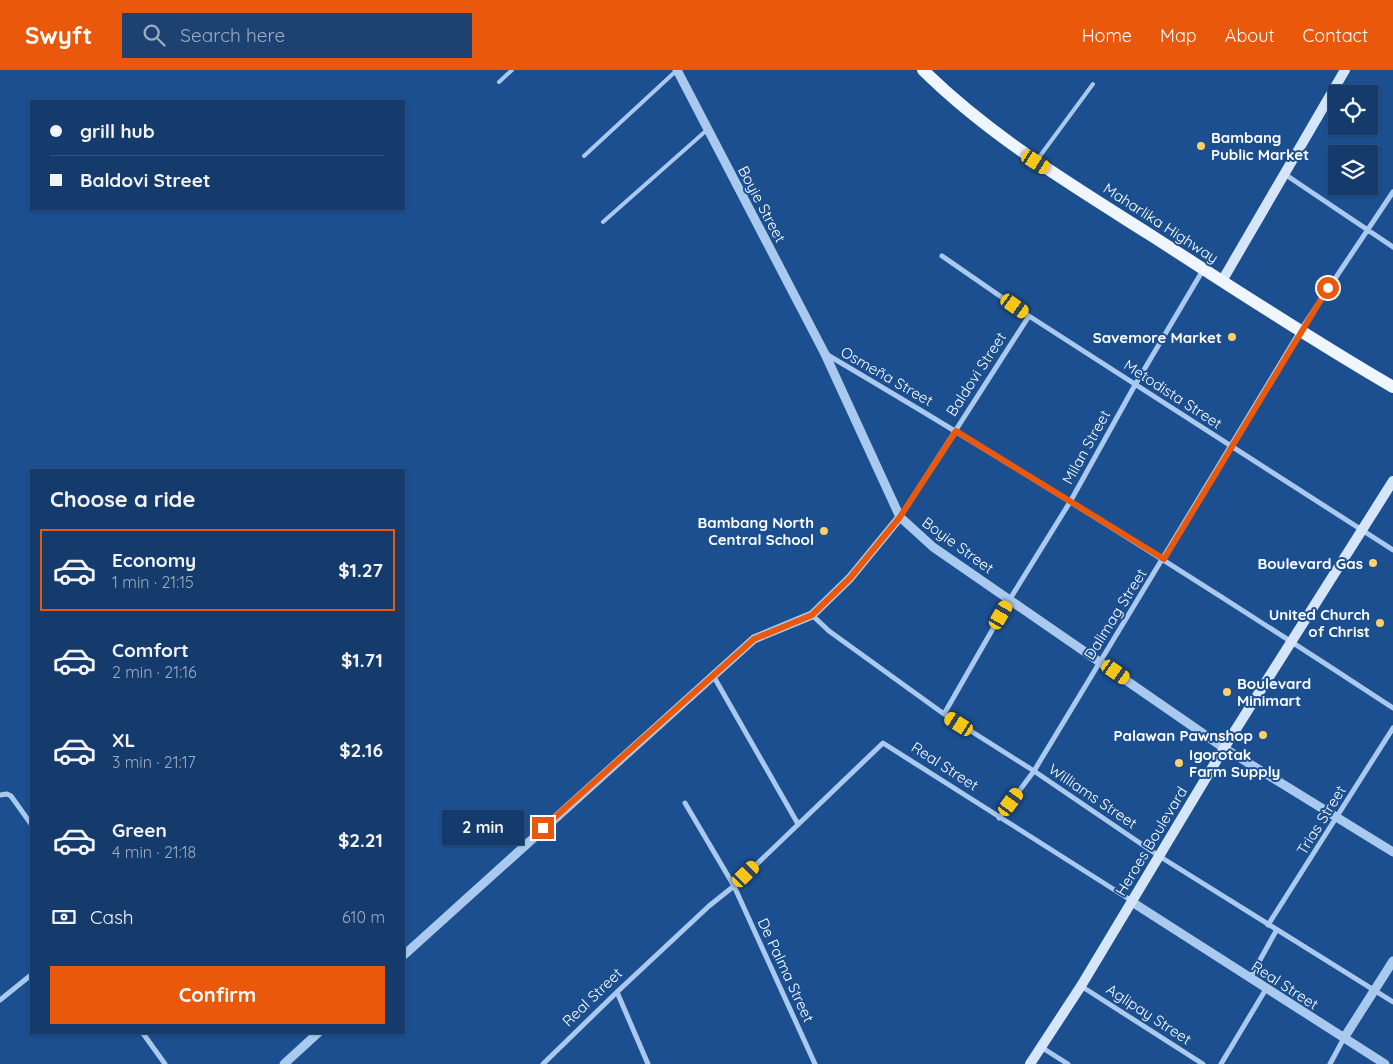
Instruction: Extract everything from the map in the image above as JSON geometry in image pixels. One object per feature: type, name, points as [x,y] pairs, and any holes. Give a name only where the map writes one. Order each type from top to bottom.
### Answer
[{"type":"main road","name":"Maharlika Highway","points":[[923,70],[980,122],[1036,162],[1300,331],[1393,387]]},
{"type":"main road","points":[[1222,281],[1286,175],[1345,70]]},
{"type":"main road","name":"Heroes Boulevard","points":[[1030,1064],[1081,986],[1224,748],[1393,480]]},
{"type":"street","name":"Boyie Street","points":[[677,70],[825,354],[900,517],[933,547],[1224,748],[1393,852]]},
{"type":"street","points":[[1286,175],[1393,247]]},
{"type":"street","name":"Dalimag Street","points":[[1000,818],[1034,770],[1164,559],[1300,331],[1393,192]]},
{"type":"street","name":"Metodista Street","points":[[942,256],[1029,316],[1393,550]]},
{"type":"street","name":"Milan Street","points":[[944,714],[1010,599],[1070,502],[1135,385],[1204,270]]},
{"type":"street","name":"Baldovi Street","points":[[405,954],[754,639],[812,615],[850,578],[900,517],[1029,316]]},
{"type":"street","name":"Osmeña Street","points":[[825,354],[956,431],[1164,559],[1393,708]]},
{"type":"street","name":"Williams Street","points":[[812,615],[829,630],[944,714],[1034,770],[1160,856],[1276,931],[1393,1002]]},
{"type":"street","points":[[714,677],[798,824]]},
{"type":"street","name":"Trias Street","points":[[1268,925],[1393,728]]},
{"type":"street","name":"Real Street","points":[[543,1064],[709,906],[734,886],[883,743],[1385,1064]]},
{"type":"street","points":[[0,795],[7,794],[11,796],[30,823]]},
{"type":"street","name":"De Palma Street","points":[[685,803],[734,886],[815,1064]]},
{"type":"street","points":[[1250,978],[1276,931]]},
{"type":"street","points":[[1330,1064],[1344,1038],[1393,961]]},
{"type":"street","points":[[0,1000],[30,976]]},
{"type":"street","name":"Aglipay Street","points":[[1081,986],[1203,1064]]},
{"type":"street","points":[[1221,1064],[1266,989]]},
{"type":"street","points":[[617,992],[648,1064]]},
{"type":"street","points":[[143,1034],[165,1064]]},
{"type":"street","points":[[284,1064],[317,1034]]},
{"type":"street","points":[[1041,1047],[1068,1064]]},
{"type":"lane","points":[[499,82],[512,70]]},
{"type":"lane","points":[[584,156],[677,70]]},
{"type":"lane","points":[[1036,162],[1093,84]]},
{"type":"lane","points":[[603,222],[708,129]]},
{"type":"place","name":"Bambang Public Market","points":[[1201,146]]},
{"type":"place","name":"Savemore Market","points":[[1232,337]]},
{"type":"place","name":"Bambang North Central School","points":[[824,531]]},
{"type":"place","name":"Boulevard Gas","points":[[1373,563]]},
{"type":"place","name":"United Church of Christ","points":[[1380,623]]},
{"type":"place","name":"Boulevard Minimart","points":[[1227,692]]},
{"type":"place","name":"Palawan Pawnshop","points":[[1263,735]]},
{"type":"place","name":"Igorotak Farm Supply","points":[[1179,763]]},
{"type":"route","points":[[543,828],[714,677],[736,654],[754,639],[776,628],[812,615],[850,578],[900,517],[956,431],[1164,559],[1300,331],[1328,288]]}]
